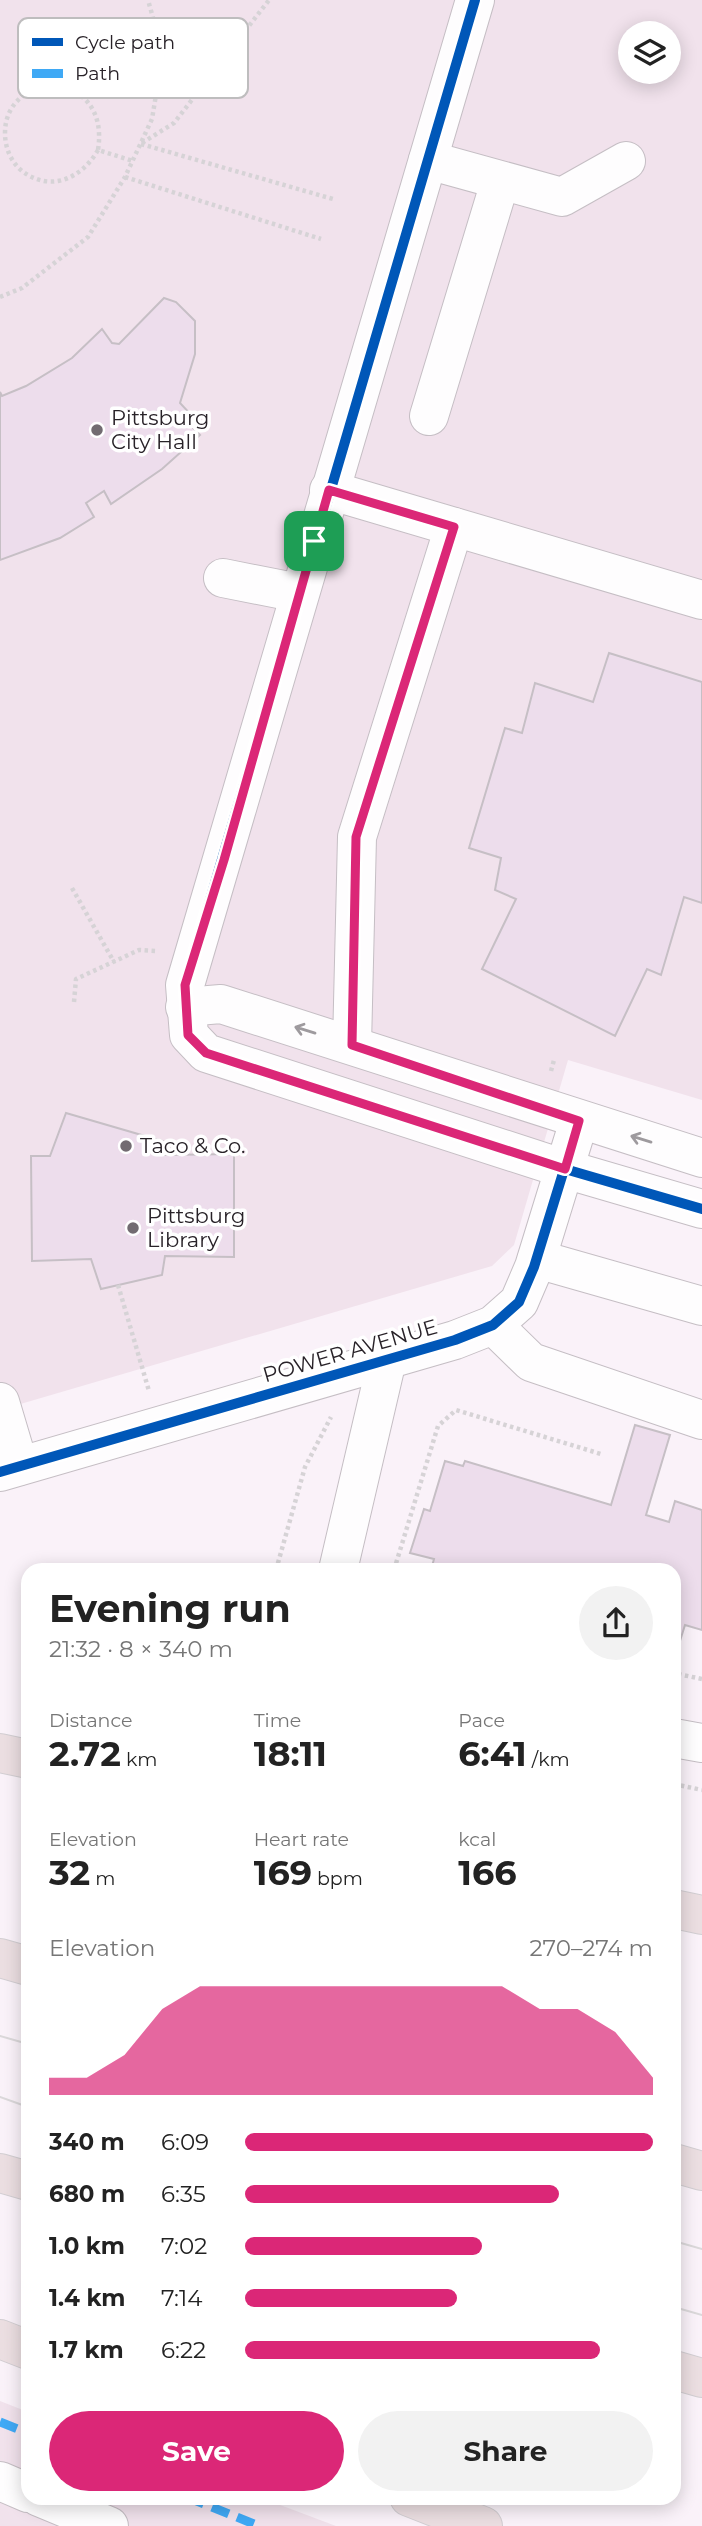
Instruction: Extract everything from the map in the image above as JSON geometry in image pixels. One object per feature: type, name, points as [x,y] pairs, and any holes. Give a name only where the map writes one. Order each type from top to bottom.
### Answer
[{"type":"highway","points":[[0,1753],[21,1758]]},
{"type":"highway","points":[[681,1910],[702,1915]]},
{"type":"highway","points":[[0,1958],[21,1964]]},
{"type":"highway","points":[[681,2165],[702,2171]]},
{"type":"highway","points":[[0,2173],[21,2180]]},
{"type":"highway","points":[[0,2339],[21,2347]]},
{"type":"highway","points":[[681,2372],[702,2378]]},
{"type":"highway","points":[[429,2505],[483,2526]]},
{"type":"street","points":[[475,0],[185,985],[184,1007],[188,1035],[206,1053],[565,1169],[702,1209]]},
{"type":"street","points":[[428,160],[562,197],[626,162]]},
{"type":"street","points":[[429,416],[500,182]]},
{"type":"street","points":[[329,490],[702,600]]},
{"type":"street","points":[[352,1045],[356,837],[454,527]]},
{"type":"street","points":[[223,578],[299,593]]},
{"type":"street","points":[[184,1007],[221,1004],[579,1121],[702,1158]]},
{"type":"street","name":"POWER AVENUE","points":[[10,1469],[455,1340],[493,1325],[519,1301],[537,1259],[579,1121]]},
{"type":"street","points":[[537,1259],[702,1306]]},
{"type":"street","points":[[493,1325],[531,1362],[702,1420]]},
{"type":"street","points":[[340,1563],[387,1360]]},
{"type":"street","points":[[0,1402],[10,1469]]},
{"type":"street","points":[[681,1739],[702,1743]]},
{"type":"street","points":[[0,2481],[21,2490]]},
{"type":"street","points":[[58,2505],[109,2526]]},
{"type":"path","points":[[148,0],[153,18]]},
{"type":"path","points":[[248,27],[269,0]]},
{"type":"path","points":[[21,98],[10,111],[5,126],[10,157],[33,178],[48,182],[71,177],[90,164],[98,150],[99,119],[83,98]]},
{"type":"path","points":[[0,297],[22,288],[88,237],[133,161],[152,119],[156,98]]},
{"type":"path","points":[[141,144],[174,123],[193,98]]},
{"type":"path","points":[[141,144],[333,199]]},
{"type":"path","points":[[98,150],[133,161]]},
{"type":"path","points":[[125,177],[321,239]]},
{"type":"path","points":[[72,888],[114,962]]},
{"type":"path","points":[[74,1002],[76,979],[139,950],[151,949],[161,953]]},
{"type":"path","points":[[118,1285],[144,1374]]},
{"type":"path","points":[[278,1563],[305,1467],[335,1410]]},
{"type":"path","points":[[396,1563],[438,1426],[457,1410],[601,1454]]},
{"type":"path","points":[[681,1675],[702,1679]]},
{"type":"path","points":[[681,1786],[702,1790]]},
{"type":"shaded area","points":[[0,0],[702,0],[702,1100],[568,1060],[514,1245],[492,1266],[0,1410]]},
{"type":"shaded area","points":[[0,2401],[21,2409],[21,2505],[280,2505],[336,2526],[0,2526]]},
{"type":"building","name":"Pittsburg City Hall","points":[[164,298],[176,302],[195,321],[195,354],[180,403],[195,419],[190,425],[200,435],[162,469],[111,504],[104,491],[86,503],[94,517],[60,538],[0,560],[0,392],[2,396],[26,386],[72,358],[102,329],[112,343],[119,344]]},
{"type":"building","points":[[609,653],[702,682],[702,903],[684,897],[661,975],[647,969],[615,1036],[482,969],[516,899],[495,890],[501,858],[469,848],[505,728],[522,733],[535,683],[593,702]]},
{"type":"building","name":"Pittsburg Library","points":[[66,1113],[169,1143],[165,1155],[234,1154],[234,1257],[165,1256],[162,1275],[101,1289],[91,1259],[32,1261],[31,1156],[50,1156]]},
{"type":"building","points":[[635,1425],[670,1435],[646,1515],[669,1522],[675,1501],[702,1510],[702,1630],[685,1625],[681,1638],[681,1563],[433,1563],[434,1559],[410,1553],[424,1509],[430,1511],[445,1461],[463,1466],[465,1461],[611,1505]]},
{"type":"tram line","points":[[0,2036],[21,2042]]},
{"type":"tram line","points":[[0,2097],[21,2104]]},
{"type":"tram line","points":[[681,2243],[702,2249]]},
{"type":"tram line","points":[[681,2309],[702,2315]]},
{"type":"marked path","points":[[0,2422],[21,2430]]},
{"type":"marked path","points":[[207,2505],[259,2526]]},
{"type":"cycle path","points":[[475,0],[185,985],[189,1035],[206,1053],[565,1169],[702,1209]]},
{"type":"cycle path","points":[[0,1472],[455,1340],[493,1325],[519,1302],[534,1267],[579,1121]]},
{"type":"place","name":"Pittsburg City Hall","points":[[97,430]]},
{"type":"place","name":"Taco & Co.","points":[[126,1146]]},
{"type":"place","name":"Pittsburg Library","points":[[133,1228]]},
{"type":"route","points":[[329,490],[454,527],[356,837],[352,1045],[579,1121],[565,1169],[206,1053],[188,1035],[184,1007],[185,985],[253,761],[314,541],[329,490]]}]
